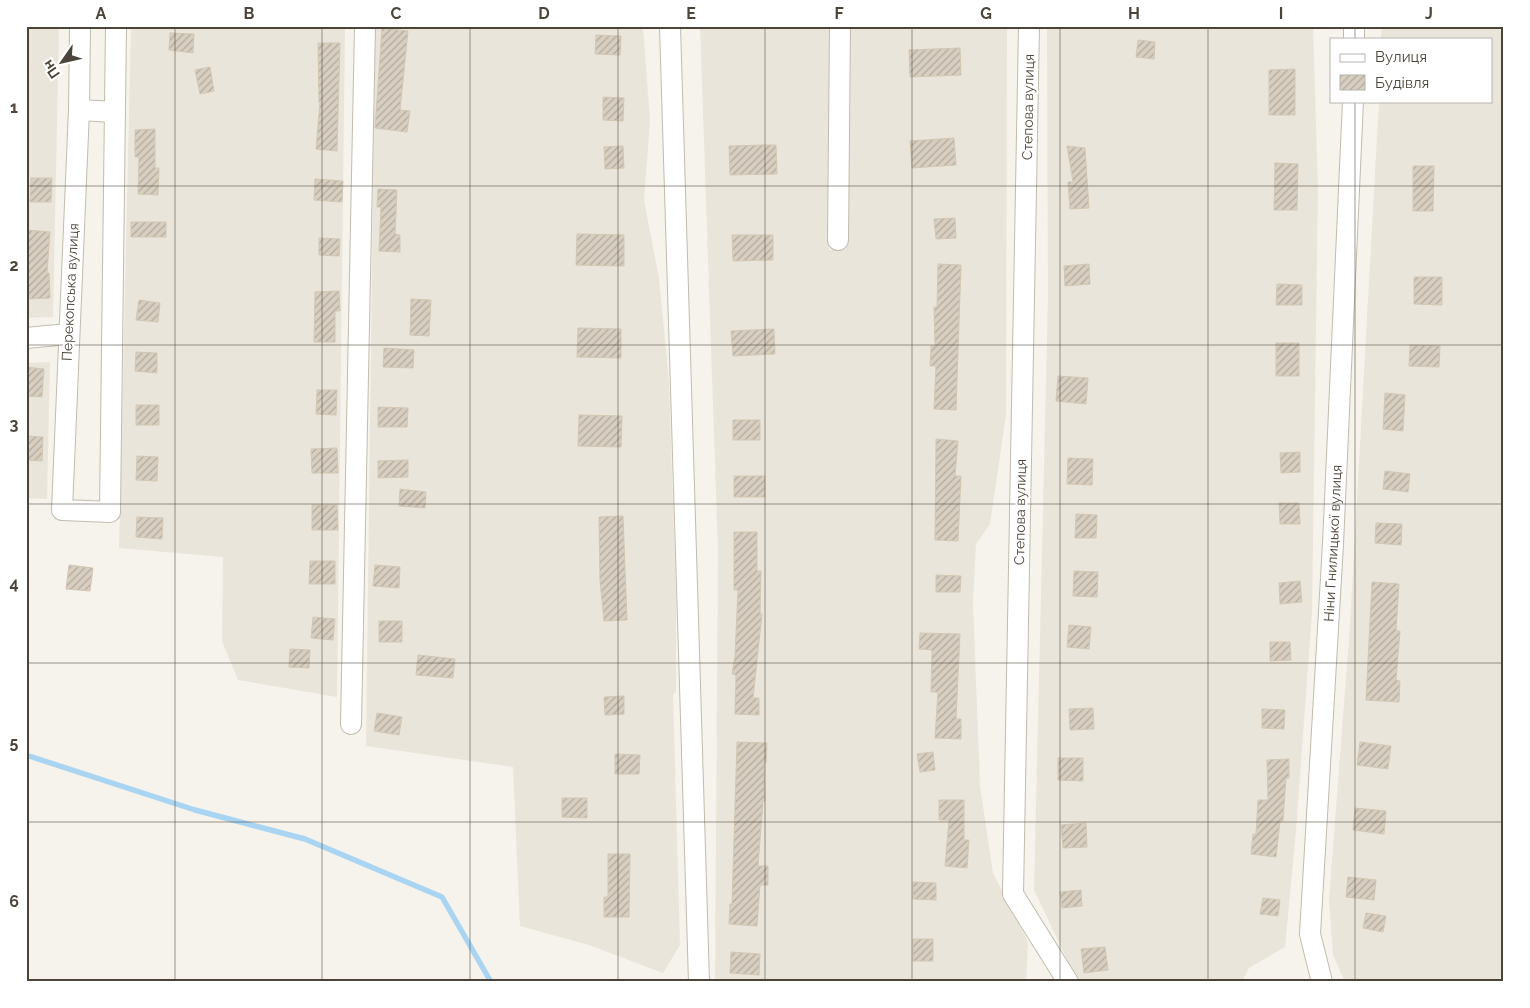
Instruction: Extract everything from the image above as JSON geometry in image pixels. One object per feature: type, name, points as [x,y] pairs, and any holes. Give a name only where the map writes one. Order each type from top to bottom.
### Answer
[{"type":"street","name":"Перекопська вулиця","points":[[80,26],[79,110],[62,510],[110,512],[115,112]]},
{"type":"street","points":[[79,110],[115,112],[116,26]]},
{"type":"street","points":[[350,724],[365,26]]},
{"type":"street","points":[[670,26],[699,982]]},
{"type":"street","points":[[838,240],[840,26]]},
{"type":"street","name":"Степова вулиця","points":[[1029,26],[1013,894],[1068,982]]},
{"type":"street","name":"Ніни Гнилицької вулиця","points":[[1322,982],[1310,934],[1333,544],[1352,102]]},
{"type":"street","points":[[26,338],[68,334]]},
{"type":"shaded area","points":[[26,26],[59,26],[53,317],[26,318]]},
{"type":"shaded area","points":[[131,26],[345,26],[337,697],[238,680],[222,641],[223,557],[119,548]]},
{"type":"shaded area","points":[[375,26],[643,26],[650,121],[644,200],[659,278],[669,383],[676,596],[676,692],[673,694],[680,945],[663,973],[589,945],[520,926],[513,767],[366,746]]},
{"type":"shaded area","points":[[700,26],[832,26],[832,178],[829,250],[846,249],[847,26],[1007,26],[1006,415],[990,524],[976,544],[973,602],[980,786],[993,873],[1028,942],[1026,982],[717,982],[715,980],[718,551]]},
{"type":"shaded area","points":[[1047,26],[1313,26],[1318,188],[1312,612],[1296,831],[1285,947],[1249,968],[1242,982],[1078,982],[1034,890],[1048,297]]},
{"type":"shaded area","points":[[1382,26],[1504,26],[1504,982],[1345,982],[1333,955],[1329,900],[1350,625],[1379,102],[1492,102],[1492,38],[1381,38]]},
{"type":"shaded area","points":[[50,362],[47,499],[26,498],[26,363]]},
{"type":"building","points":[[382,28],[408,31],[400,110],[410,111],[407,132],[375,128]]},
{"type":"building","points":[[170,33],[194,34],[193,53],[169,50]]},
{"type":"building","points":[[596,35],[621,36],[620,55],[595,54]]},
{"type":"building","points":[[1138,40],[1155,42],[1154,59],[1136,57]]},
{"type":"building","points":[[318,43],[340,43],[337,151],[316,149],[320,102]]},
{"type":"building","points":[[960,48],[961,75],[910,77],[909,50]]},
{"type":"building","points":[[210,67],[214,91],[200,94],[195,70]]},
{"type":"building","points":[[1295,69],[1295,115],[1269,115],[1269,70]]},
{"type":"building","points":[[603,97],[624,98],[623,121],[603,120]]},
{"type":"building","points":[[155,129],[155,168],[159,168],[158,195],[138,194],[139,157],[135,157],[135,130]]},
{"type":"building","points":[[954,138],[956,165],[912,168],[910,141]]},
{"type":"building","points":[[776,145],[777,174],[730,175],[729,146]]},
{"type":"building","points":[[623,146],[624,168],[605,169],[604,147]]},
{"type":"building","points":[[1067,146],[1085,148],[1089,208],[1070,209],[1068,182],[1073,182]]},
{"type":"building","points":[[1275,163],[1298,164],[1297,210],[1274,210]]},
{"type":"building","points":[[1413,166],[1434,166],[1433,211],[1413,211]]},
{"type":"building","points":[[31,178],[52,178],[51,202],[30,202]]},
{"type":"building","points":[[315,179],[343,181],[342,202],[314,200]]},
{"type":"building","points":[[378,189],[397,190],[395,234],[400,235],[400,252],[379,251],[381,207],[377,207]]},
{"type":"building","points":[[955,218],[956,238],[936,239],[934,219]]},
{"type":"building","points":[[131,222],[166,222],[166,237],[131,237]]},
{"type":"building","points":[[27,230],[50,232],[47,273],[49,273],[50,298],[28,299]]},
{"type":"building","points":[[577,234],[624,235],[624,266],[576,265]]},
{"type":"building","points":[[732,235],[773,235],[773,260],[733,261]]},
{"type":"building","points":[[319,238],[340,239],[339,256],[319,255]]},
{"type":"building","points":[[938,264],[961,265],[956,410],[934,409],[936,366],[930,366],[931,346],[935,346],[934,307],[937,307]]},
{"type":"building","points":[[1089,264],[1090,284],[1065,286],[1064,266]]},
{"type":"building","points":[[1414,277],[1442,277],[1442,305],[1414,304]]},
{"type":"building","points":[[1277,284],[1302,285],[1302,305],[1276,305]]},
{"type":"building","points":[[339,291],[340,311],[335,311],[335,342],[314,342],[315,292]]},
{"type":"building","points":[[411,299],[431,300],[429,336],[410,335]]},
{"type":"building","points":[[139,300],[160,303],[158,322],[136,320]]},
{"type":"building","points":[[578,328],[621,329],[621,358],[577,357]]},
{"type":"building","points":[[774,329],[775,354],[733,356],[731,331]]},
{"type":"building","points":[[1276,343],[1299,343],[1299,376],[1276,376]]},
{"type":"building","points":[[1410,345],[1440,346],[1439,367],[1409,366]]},
{"type":"building","points":[[384,348],[414,350],[413,368],[383,367]]},
{"type":"building","points":[[136,352],[157,353],[157,373],[135,371]]},
{"type":"building","points":[[26,367],[44,369],[42,397],[26,396]]},
{"type":"building","points":[[1058,376],[1088,378],[1086,404],[1056,401]]},
{"type":"building","points":[[317,390],[337,390],[336,415],[316,414]]},
{"type":"building","points":[[1385,393],[1405,395],[1403,431],[1383,429]]},
{"type":"building","points":[[136,405],[159,405],[159,425],[136,425]]},
{"type":"building","points":[[378,407],[408,408],[407,427],[378,427]]},
{"type":"building","points":[[579,415],[622,416],[621,447],[578,446]]},
{"type":"building","points":[[733,420],[760,420],[760,440],[733,440]]},
{"type":"building","points":[[26,436],[43,437],[42,461],[26,460]]},
{"type":"building","points":[[936,439],[958,441],[955,476],[961,476],[958,541],[935,540]]},
{"type":"building","points":[[337,448],[338,473],[312,473],[311,449]]},
{"type":"building","points":[[1300,452],[1300,472],[1281,473],[1280,453]]},
{"type":"building","points":[[137,456],[158,457],[157,481],[136,480]]},
{"type":"building","points":[[1068,458],[1093,459],[1092,485],[1067,484]]},
{"type":"building","points":[[408,460],[408,477],[378,478],[378,461]]},
{"type":"building","points":[[1385,471],[1410,474],[1408,492],[1383,489]]},
{"type":"building","points":[[734,476],[765,476],[765,497],[734,497]]},
{"type":"building","points":[[400,489],[426,492],[425,508],[399,506]]},
{"type":"building","points":[[1279,503],[1299,503],[1300,524],[1280,524]]},
{"type":"building","points":[[312,505],[337,505],[338,530],[312,530]]},
{"type":"building","points":[[1076,514],[1097,515],[1096,538],[1075,538]]},
{"type":"building","points":[[623,516],[627,620],[604,621],[600,580],[599,517]]},
{"type":"building","points":[[137,517],[163,518],[162,539],[136,537]]},
{"type":"building","points":[[1376,523],[1402,524],[1401,545],[1375,543]]},
{"type":"building","points":[[734,532],[757,532],[757,571],[761,571],[760,613],[762,614],[753,698],[759,698],[759,715],[735,714],[736,675],[732,674],[735,656],[738,590],[734,590]]},
{"type":"building","points":[[310,561],[335,561],[335,584],[309,584]]},
{"type":"building","points":[[69,565],[93,568],[90,591],[66,589]]},
{"type":"building","points":[[375,565],[400,567],[399,588],[373,586]]},
{"type":"building","points":[[1074,571],[1098,572],[1097,597],[1073,596]]},
{"type":"building","points":[[936,575],[961,576],[960,592],[936,592]]},
{"type":"building","points":[[1300,581],[1302,602],[1280,604],[1279,583]]},
{"type":"building","points":[[1372,582],[1399,584],[1396,631],[1400,631],[1396,680],[1400,681],[1399,702],[1366,700]]},
{"type":"building","points":[[313,617],[335,619],[333,640],[311,638]]},
{"type":"building","points":[[379,621],[402,621],[402,642],[379,642]]},
{"type":"building","points":[[1069,625],[1091,627],[1089,649],[1067,647]]},
{"type":"building","points":[[920,633],[960,634],[956,719],[961,719],[961,739],[935,738],[938,692],[931,692],[932,650],[919,649]]},
{"type":"building","points":[[1270,642],[1290,642],[1291,660],[1270,661]]},
{"type":"building","points":[[290,649],[310,650],[309,668],[289,667]]},
{"type":"building","points":[[418,655],[455,659],[453,678],[416,675]]},
{"type":"building","points":[[624,696],[624,714],[605,715],[604,697]]},
{"type":"building","points":[[1093,708],[1094,729],[1070,730],[1069,709]]},
{"type":"building","points":[[1262,709],[1285,710],[1284,729],[1262,728]]},
{"type":"building","points":[[377,713],[402,717],[399,735],[374,731]]},
{"type":"building","points":[[737,742],[767,743],[766,763],[764,763],[765,801],[763,801],[758,866],[768,866],[768,885],[760,885],[757,926],[729,924],[730,904],[732,904]]},
{"type":"building","points":[[1360,742],[1391,746],[1388,769],[1357,765]]},
{"type":"building","points":[[933,752],[935,770],[920,772],[917,754]]},
{"type":"building","points":[[615,754],[640,755],[639,774],[615,774]]},
{"type":"building","points":[[1058,758],[1083,758],[1083,781],[1058,780]]},
{"type":"building","points":[[1289,759],[1289,778],[1286,778],[1283,821],[1280,821],[1276,857],[1251,854],[1253,834],[1256,834],[1258,800],[1268,800],[1267,760]]},
{"type":"building","points":[[562,798],[587,798],[587,818],[562,817]]},
{"type":"building","points":[[939,800],[964,800],[964,840],[969,840],[967,868],[945,866],[949,820],[939,820]]},
{"type":"building","points":[[1355,808],[1386,811],[1384,834],[1353,830]]},
{"type":"building","points":[[1086,823],[1087,847],[1063,848],[1061,825]]},
{"type":"building","points":[[608,854],[630,854],[629,917],[604,917],[604,897],[608,897]]},
{"type":"building","points":[[1348,877],[1376,880],[1374,900],[1346,897]]},
{"type":"building","points":[[913,882],[936,883],[936,900],[913,899]]},
{"type":"building","points":[[1081,890],[1082,906],[1062,908],[1060,892]]},
{"type":"building","points":[[1263,898],[1280,900],[1278,916],[1260,914]]},
{"type":"building","points":[[1366,913],[1386,916],[1383,932],[1363,928]]},
{"type":"building","points":[[913,939],[933,939],[933,961],[913,961]]},
{"type":"building","points":[[1105,947],[1108,970],[1084,973],[1081,949]]},
{"type":"building","points":[[731,952],[760,954],[759,975],[730,973]]},
{"type":"waterway","points":[[26,755],[195,810],[305,839],[442,897],[491,982]]}]
